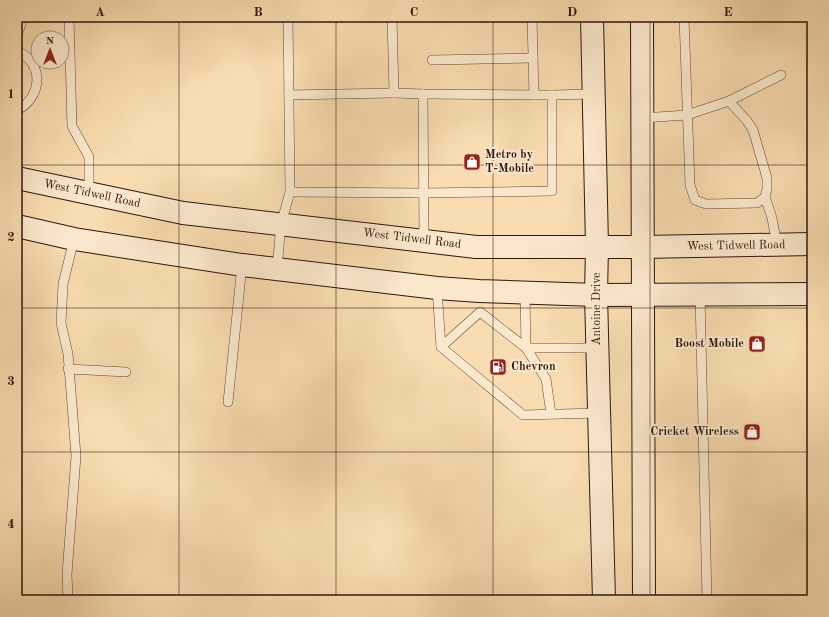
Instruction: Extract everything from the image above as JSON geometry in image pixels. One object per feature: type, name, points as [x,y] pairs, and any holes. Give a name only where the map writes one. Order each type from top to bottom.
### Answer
[{"type":"main road","name":"Antoine Drive","points":[[592,17],[597,246],[597,348],[604,600]]},
{"type":"main road","points":[[642,17],[644,600]]},
{"type":"main road","name":"West Tidwell Road","points":[[17,178],[183,213],[476,246],[642,247],[812,244]]},
{"type":"main road","points":[[17,226],[74,239],[242,265],[437,288],[479,302],[525,293],[596,295],[811,294]]},
{"type":"lane","points":[[17,36],[21,24],[20,17]]},
{"type":"lane","points":[[69,17],[72,126],[90,157],[89,194]]},
{"type":"lane","points":[[277,269],[281,224],[290,192],[288,17]]},
{"type":"lane","points":[[392,17],[394,93]]},
{"type":"lane","points":[[532,17],[534,95]]},
{"type":"lane","points":[[684,17],[690,185],[694,200],[706,204],[750,203],[757,202],[765,198]]},
{"type":"lane","points":[[17,51],[28,59],[34,66],[37,75],[37,84],[35,93],[30,101],[24,107],[17,110]]},
{"type":"lane","points":[[432,60],[533,58]]},
{"type":"lane","points":[[642,118],[687,115],[729,101],[781,75]]},
{"type":"lane","points":[[289,95],[394,93],[534,95],[594,94]]},
{"type":"lane","points":[[423,94],[424,240]]},
{"type":"lane","points":[[290,192],[423,193],[552,191],[552,95]]},
{"type":"lane","points":[[729,101],[753,130],[767,178],[765,198],[772,218],[777,245]]},
{"type":"lane","points":[[68,600],[67,574],[76,456],[68,354],[61,322],[63,284],[74,239]]},
{"type":"lane","points":[[228,402],[242,265]]},
{"type":"lane","points":[[437,288],[441,347],[523,415],[599,413]]},
{"type":"lane","points":[[525,293],[526,348]]},
{"type":"lane","points":[[811,294],[812,343]]},
{"type":"lane","points":[[700,295],[707,600]]},
{"type":"lane","points":[[441,347],[479,302],[526,348],[546,379],[551,414]]},
{"type":"lane","points":[[526,348],[597,348]]},
{"type":"lane","points":[[68,369],[126,372]]},
{"type":"place","name":"Metro by T-Mobile","points":[[472,162]]},
{"type":"place","name":"Boost Mobile","points":[[757,344]]},
{"type":"place","name":"Chevron","points":[[498,367]]},
{"type":"place","name":"Cricket Wireless","points":[[752,432]]}]
